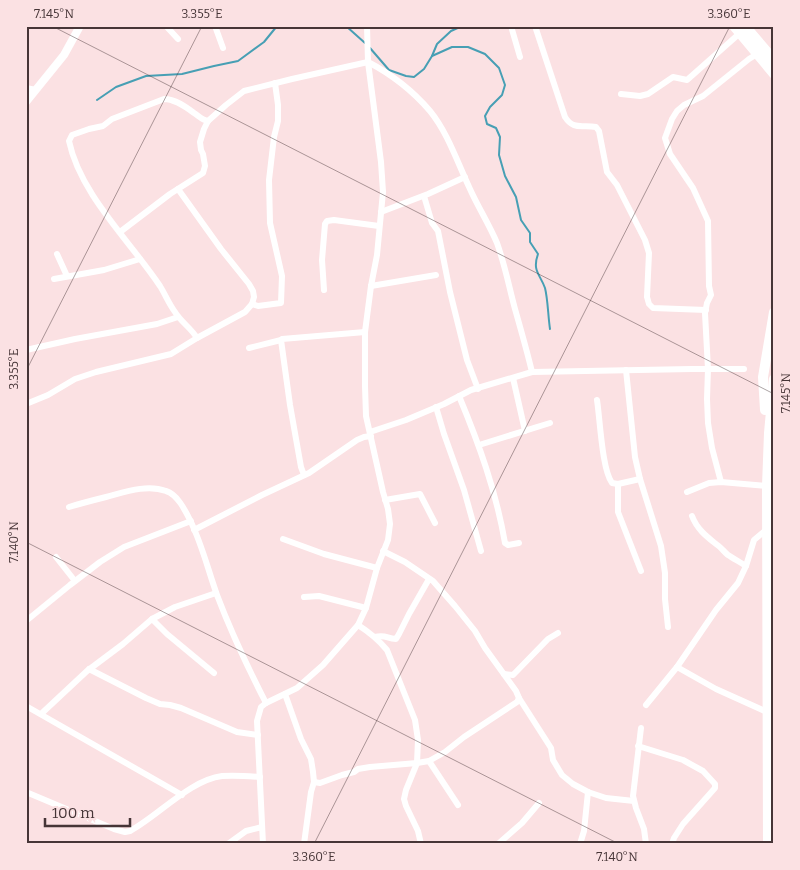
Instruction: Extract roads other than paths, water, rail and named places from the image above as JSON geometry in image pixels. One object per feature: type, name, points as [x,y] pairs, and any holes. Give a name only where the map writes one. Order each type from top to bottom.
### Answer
[{"type":"highway","points":[[740,29],[757,54],[774,74]]},
{"type":"highway","points":[[740,29],[774,60]]},
{"type":"highway","points":[[768,451],[763,376],[774,312]]},
{"type":"highway","points":[[768,844],[766,530],[768,451],[774,379]]},
{"type":"street","points":[[26,102],[64,55],[80,26]]},
{"type":"street","points":[[166,26],[178,39]]},
{"type":"street","points":[[215,26],[223,48]]},
{"type":"street","points":[[263,844],[257,721],[261,707],[296,688],[323,666],[358,625],[366,608],[377,568],[388,540],[390,524],[388,509],[366,416],[365,332],[377,255],[383,192],[383,175],[368,62],[367,26]]},
{"type":"street","points":[[511,26],[520,57]]},
{"type":"street","points":[[535,26],[565,117],[575,126],[592,126],[596,127],[599,131],[607,172],[617,186],[645,240],[649,253],[647,297],[650,304],[653,308],[706,310]]},
{"type":"street","points":[[621,94],[640,96],[648,94],[673,77],[687,80],[740,29]]},
{"type":"street","points":[[721,482],[712,448],[708,422],[706,310],[711,295],[709,286],[708,221],[693,188],[670,154],[665,138],[677,111],[684,105],[702,96],[757,54]]},
{"type":"street","points":[[120,232],[203,173],[205,166],[200,142],[208,121],[244,91],[368,62],[381,68],[406,87],[430,112],[450,145],[497,244],[506,271],[532,372]]},
{"type":"street","points":[[26,404],[76,380],[104,370],[170,354],[245,312],[255,302],[281,303],[282,276],[270,223],[269,180],[278,121],[275,83]]},
{"type":"street","points":[[26,88],[36,90]]},
{"type":"street","points":[[197,338],[194,332],[178,317],[160,286],[103,210],[84,181],[70,148],[69,141],[72,136],[103,126],[112,119],[164,99],[170,99],[180,104],[204,121],[208,121]]},
{"type":"street","points":[[381,212],[465,178]]},
{"type":"street","points":[[178,189],[249,284],[253,291],[255,302]]},
{"type":"street","points":[[424,196],[432,223],[438,231],[466,360],[478,389]]},
{"type":"street","points":[[324,290],[322,260],[325,224],[327,221],[334,220],[379,226]]},
{"type":"street","points":[[57,254],[67,276]]},
{"type":"street","points":[[54,279],[120,266],[140,259]]},
{"type":"street","points":[[371,286],[436,275]]},
{"type":"street","points":[[26,350],[157,324],[178,317]]},
{"type":"street","points":[[249,348],[282,339],[365,332]]},
{"type":"street","points":[[281,340],[290,405],[304,475]]},
{"type":"street","points":[[194,530],[262,494],[304,475],[357,440],[478,389],[532,372],[744,369]]},
{"type":"street","points":[[626,370],[633,441],[640,479],[661,546],[665,574],[668,626]]},
{"type":"street","points":[[512,378],[525,430]]},
{"type":"street","points":[[460,396],[496,499],[505,543],[508,545],[519,543]]},
{"type":"street","points":[[597,400],[604,460],[609,479],[612,483],[618,484],[640,479]]},
{"type":"street","points":[[436,407],[464,490],[481,550]]},
{"type":"street","points":[[479,446],[550,423]]},
{"type":"street","points":[[686,492],[709,483],[721,482],[767,486]]},
{"type":"street","points":[[618,484],[618,512],[641,570]]},
{"type":"street","points":[[69,506],[127,490],[160,489],[173,494],[190,521],[205,558],[216,593],[266,703]]},
{"type":"street","points":[[385,500],[420,494],[435,523]]},
{"type":"street","points":[[692,516],[695,524],[710,540],[746,566]]},
{"type":"street","points":[[26,622],[75,581],[124,547],[190,521]]},
{"type":"street","points":[[646,705],[677,667],[716,610],[738,583],[746,566],[754,540],[766,530]]},
{"type":"street","points":[[283,539],[324,554],[377,568]]},
{"type":"street","points":[[383,551],[405,562],[429,578],[460,612],[516,691],[551,748],[553,760],[562,775],[573,784],[588,792],[606,798],[634,801]]},
{"type":"street","points":[[56,557],[75,581]]},
{"type":"street","points":[[375,637],[382,635],[392,639],[400,634],[429,578]]},
{"type":"street","points":[[41,714],[89,669],[123,644],[152,619],[175,607],[216,593]]},
{"type":"street","points":[[304,597],[319,596],[366,608]]},
{"type":"street","points":[[152,619],[214,673]]},
{"type":"street","points":[[358,625],[375,637],[387,650],[415,720],[418,740],[417,764],[404,799],[418,831],[421,844]]},
{"type":"street","points":[[504,674],[513,675],[548,639],[558,633]]},
{"type":"street","points":[[677,667],[716,689],[767,712]]},
{"type":"street","points":[[89,669],[160,704],[181,708],[237,732],[258,735]]},
{"type":"street","points":[[285,694],[301,739],[311,759],[314,782],[304,844]]},
{"type":"street","points":[[314,782],[320,783],[354,772],[358,768],[417,764],[429,761],[517,702],[519,698]]},
{"type":"street","points":[[26,706],[182,795]]},
{"type":"street","points":[[640,728],[633,796],[644,829],[646,844]]},
{"type":"street","points":[[638,746],[684,760],[703,771],[716,784],[715,788],[683,824],[672,844]]},
{"type":"street","points":[[429,761],[458,805]]},
{"type":"street","points":[[26,792],[114,829],[130,832],[191,788],[208,780],[221,776],[260,777]]},
{"type":"street","points":[[580,844],[584,831],[588,792]]},
{"type":"street","points":[[498,844],[522,823],[539,803]]},
{"type":"street","points":[[228,844],[246,831],[262,827]]},
{"type":"waterway","points":[[97,100],[116,87],[146,76],[182,74],[238,61],[264,42],[277,26]]},
{"type":"waterway","points":[[346,26],[365,43]]},
{"type":"waterway","points":[[370,48],[389,70],[414,77],[424,69],[437,44],[451,31],[462,26]]},
{"type":"waterway","points":[[432,56],[452,47],[468,47],[485,54],[499,68],[505,85],[502,95],[490,107],[485,116],[487,124],[496,128],[500,137],[499,155],[505,176],[516,197],[521,220],[530,233],[530,242],[538,254],[536,269],[545,288],[550,329]]}]
